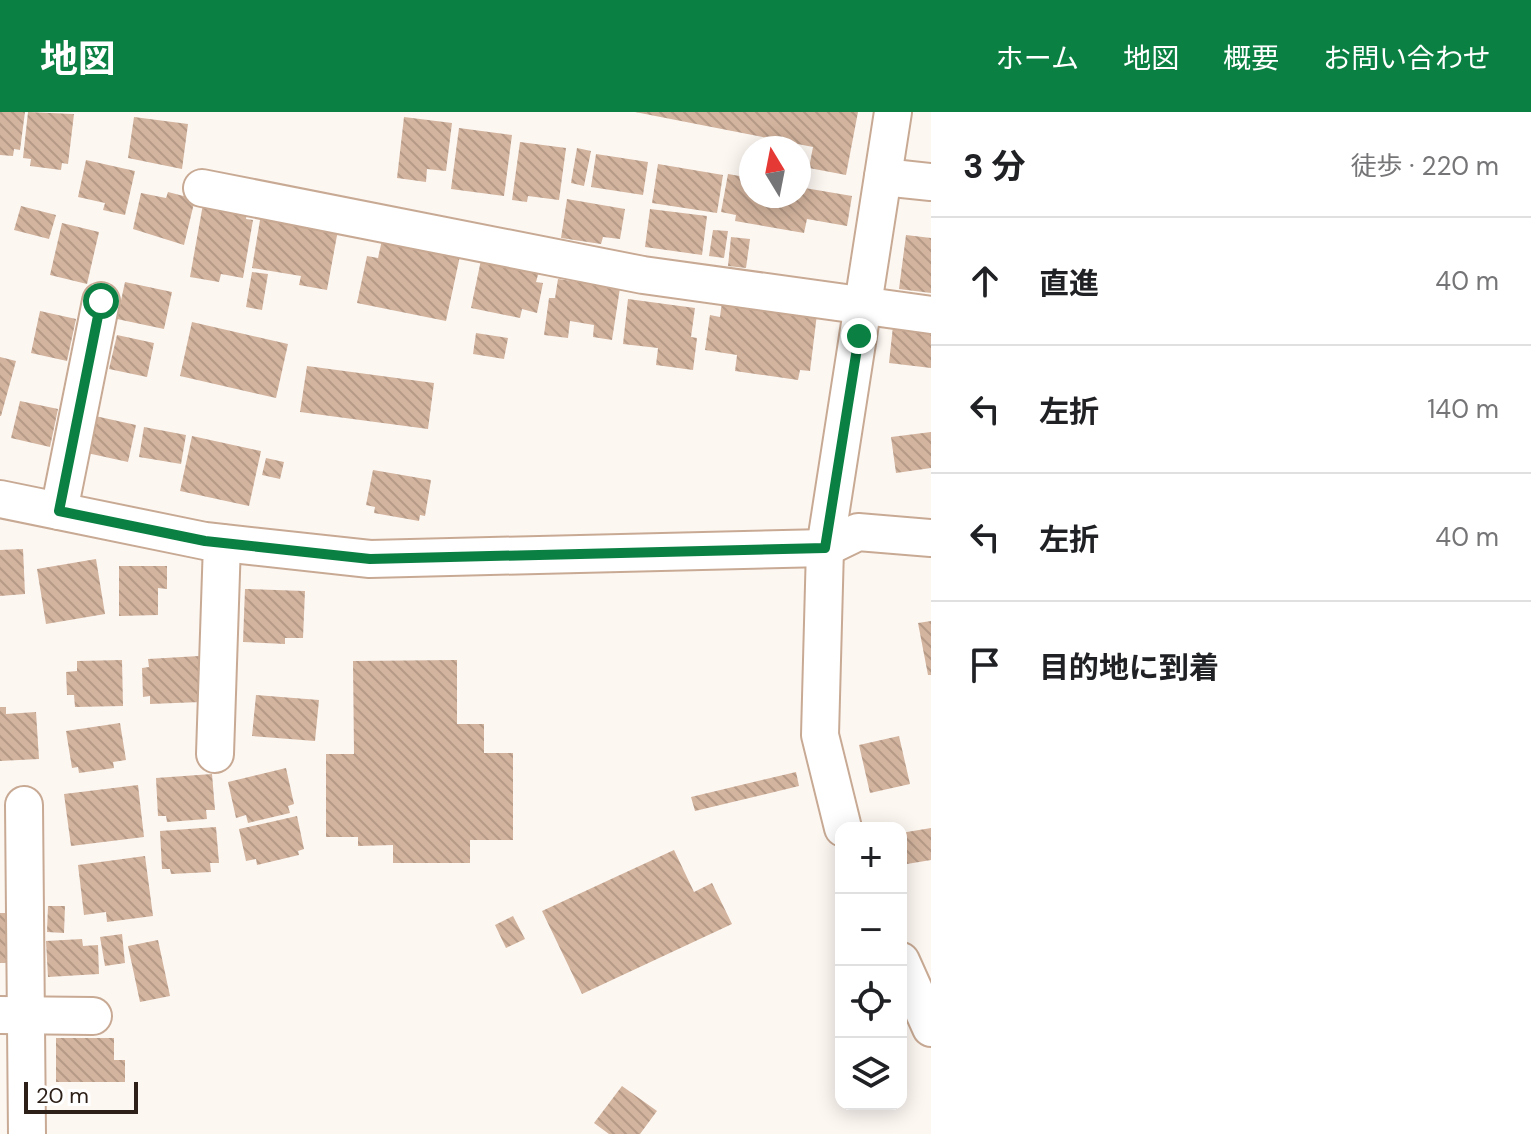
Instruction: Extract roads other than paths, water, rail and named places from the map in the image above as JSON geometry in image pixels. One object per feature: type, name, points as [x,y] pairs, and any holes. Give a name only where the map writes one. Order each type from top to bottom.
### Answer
[{"type":"street","points":[[842,822],[820,735],[825,548],[893,112]]},
{"type":"street","points":[[883,177],[931,182]]},
{"type":"street","points":[[202,188],[643,275],[931,315]]},
{"type":"street","points":[[59,511],[101,301]]},
{"type":"street","points":[[0,499],[222,543],[370,559],[825,548],[858,532],[931,538]]},
{"type":"street","points":[[215,754],[222,543]]},
{"type":"street","points":[[24,805],[13,1015],[27,1134]]},
{"type":"street","points":[[903,966],[931,1028]]},
{"type":"street","points":[[13,1015],[93,1016]]}]
